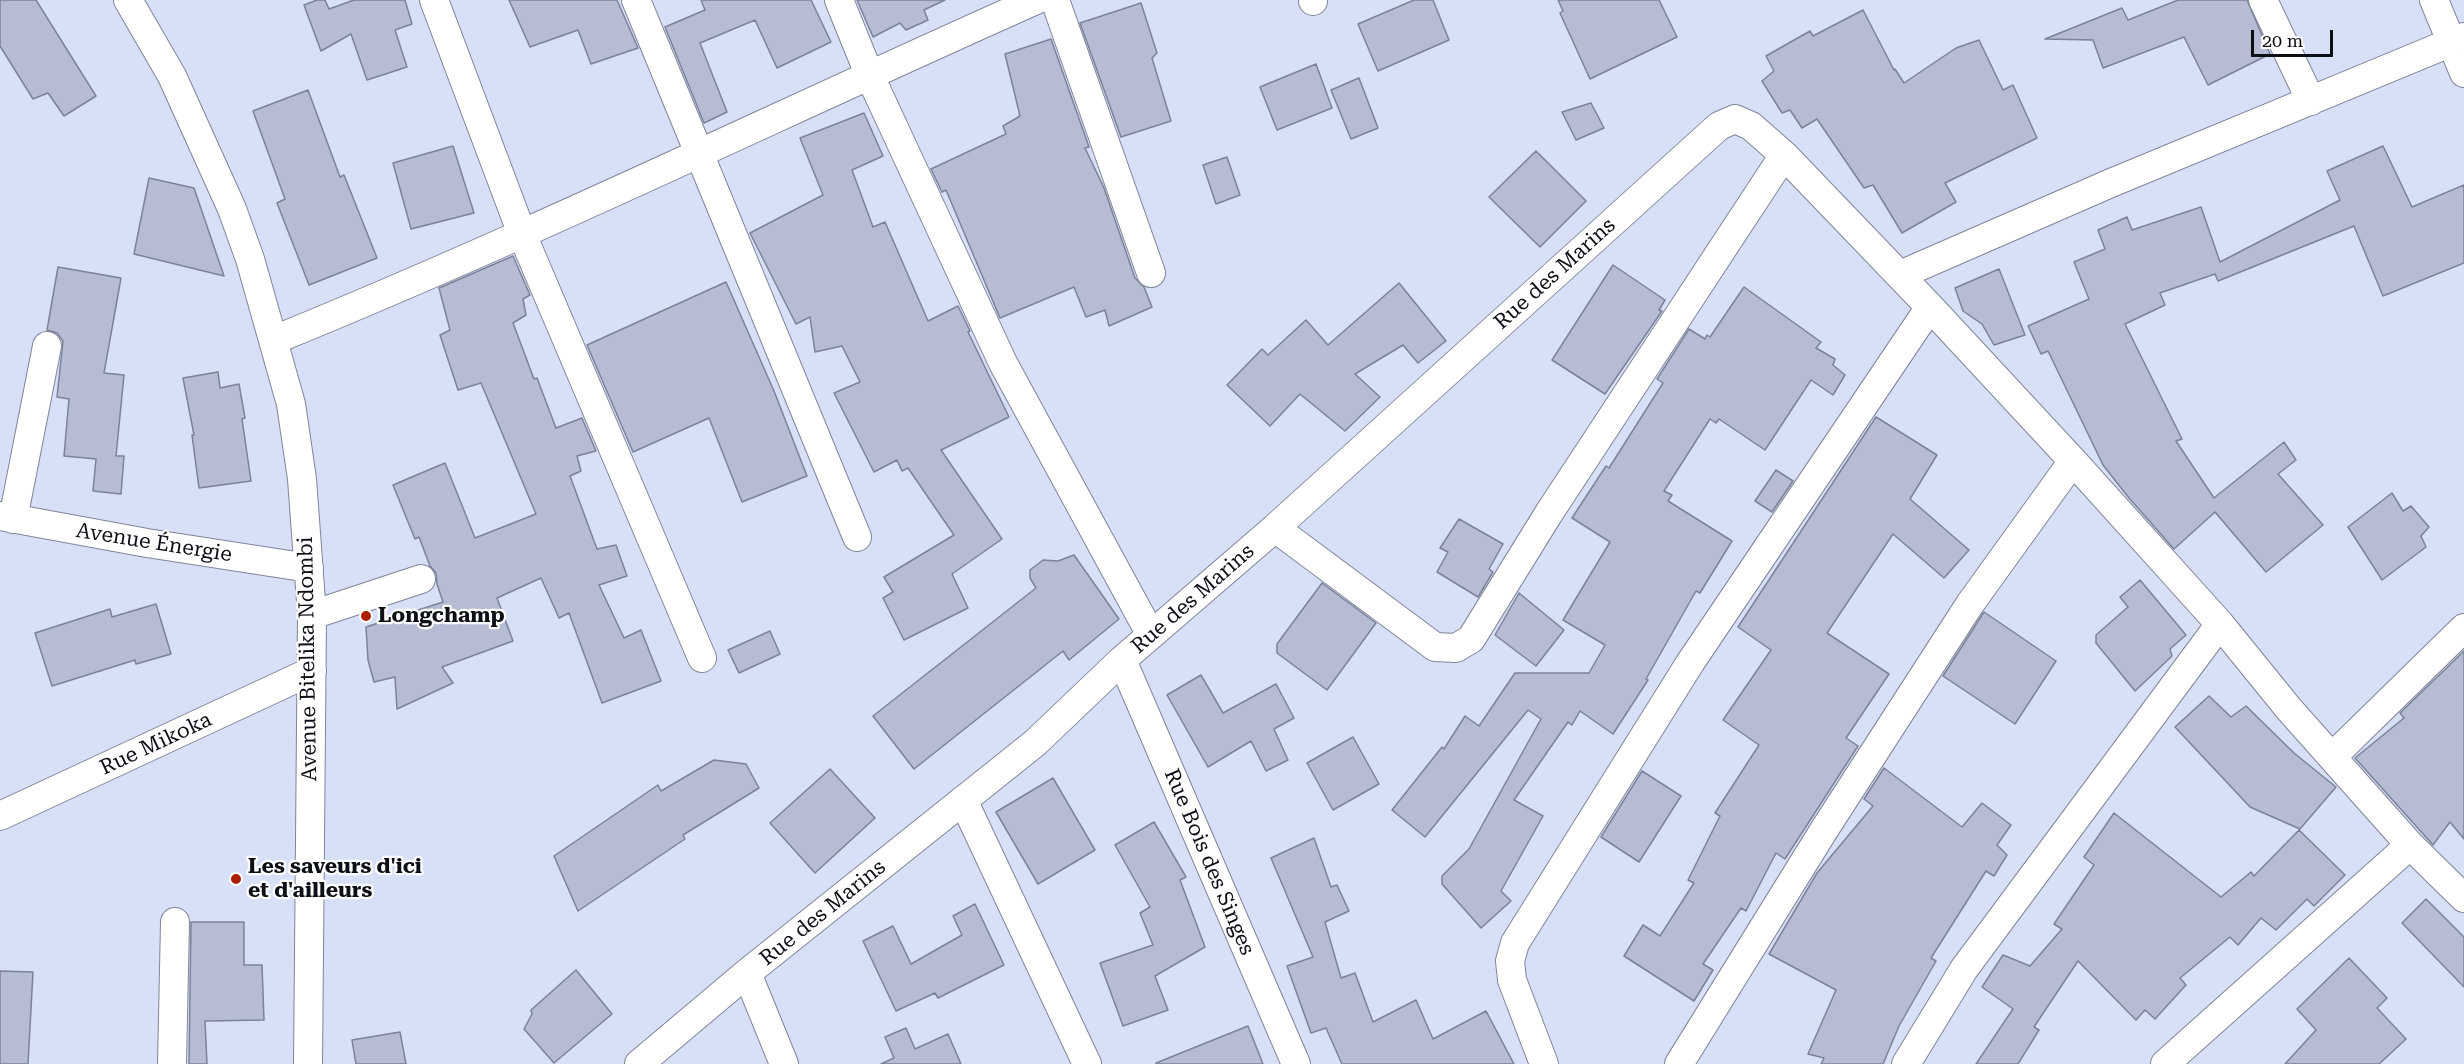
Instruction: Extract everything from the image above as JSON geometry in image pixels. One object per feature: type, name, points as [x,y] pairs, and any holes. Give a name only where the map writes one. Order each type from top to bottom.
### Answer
[{"type":"street","name":"Avenue Bitelika Ndombi","points":[[128,0],[172,76],[232,209],[250,259],[291,404],[303,479],[312,615],[308,1064]]},
{"type":"street","points":[[434,0],[522,234],[702,658]]},
{"type":"street","points":[[636,0],[701,154],[796,394],[857,537]]},
{"type":"street","points":[[839,0],[869,74],[1003,363],[1151,635]]},
{"type":"street","points":[[274,340],[397,290],[1036,0]]},
{"type":"street","points":[[1055,0],[1150,273]]},
{"type":"street","points":[[2264,0],[2312,101]]},
{"type":"street","points":[[2434,0],[2458,39],[2464,73]]},
{"type":"street","points":[[1900,275],[2111,183],[2458,39]]},
{"type":"street","name":"Rue des Marins","points":[[639,1064],[747,973],[1035,743],[1122,660],[1275,528],[1719,126],[1735,119],[1751,126],[1784,155]]},
{"type":"street","points":[[1275,528],[1435,647],[1456,648],[1471,639],[1549,513],[1784,155],[1900,275],[2073,461],[2220,624],[2289,710],[2333,756],[2410,845],[2464,898]]},
{"type":"street","points":[[1544,1064],[1512,980],[1510,961],[1515,943],[1690,663],[1930,307]]},
{"type":"street","points":[[7,518],[47,346]]},
{"type":"street","points":[[1679,1064],[1824,830],[1970,604],[2073,461]]},
{"type":"street","name":"Avenue Énergie","points":[[7,518],[309,568]]},
{"type":"street","points":[[312,615],[421,579]]},
{"type":"street","points":[[1906,1064],[1964,969],[2220,624]]},
{"type":"street","points":[[2333,756],[2464,628]]},
{"type":"street","name":"Rue Bois des Singes","points":[[1122,660],[1296,1064]]},
{"type":"street","name":"Rue Mikoka","points":[[0,816],[312,671]]},
{"type":"street","points":[[963,800],[1087,1064]]},
{"type":"street","points":[[2165,1064],[2410,845]]},
{"type":"street","points":[[172,1064],[175,922]]},
{"type":"street","points":[[747,973],[784,1064]]},
{"type":"building","points":[[0,0],[36,0],[96,96],[64,116],[48,93],[33,99],[0,46]]},
{"type":"building","points":[[317,0],[325,0],[329,9],[354,0],[405,0],[412,24],[395,30],[407,67],[367,80],[351,34],[321,51],[304,5]]},
{"type":"building","points":[[509,0],[617,0],[638,48],[591,64],[578,30],[530,47]]},
{"type":"building","points":[[701,0],[811,0],[831,42],[777,68],[755,20],[700,43],[727,112],[704,123],[665,27],[705,10]]},
{"type":"building","points":[[857,0],[945,0],[924,10],[928,20],[906,30],[900,23],[873,37]]},
{"type":"building","points":[[1414,0],[1433,0],[1449,40],[1378,71],[1358,24]]},
{"type":"building","points":[[1558,0],[1659,0],[1677,37],[1590,79],[1560,13],[1563,11]]},
{"type":"building","points":[[2178,0],[2247,0],[2270,54],[2208,85],[2184,37],[2103,68],[2093,40],[2045,39],[2122,8],[2128,20]]},
{"type":"building","points":[[1141,3],[1157,53],[1152,58],[1171,121],[1121,137],[1080,23]]},
{"type":"building","points":[[1863,10],[1894,70],[1904,83],[1956,48],[1979,40],[2003,90],[2013,85],[2037,138],[1945,183],[1956,202],[1902,233],[1873,185],[1864,188],[1817,119],[1802,128],[1790,110],[1782,113],[1762,81],[1774,71],[1766,56],[1810,31],[1813,36]]},
{"type":"building","points":[[1051,39],[1089,147],[1085,148],[1104,188],[1135,278],[1144,287],[1152,307],[1109,326],[1105,310],[1086,317],[1074,287],[1000,318],[946,190],[942,192],[931,169],[1006,134],[1003,126],[1020,116],[1005,54]]},
{"type":"building","points":[[1316,64],[1332,108],[1277,130],[1260,87]]},
{"type":"building","points":[[1359,78],[1378,128],[1351,139],[1331,90]]},
{"type":"building","points":[[308,90],[340,177],[344,175],[377,258],[309,285],[277,203],[285,199],[253,111]]},
{"type":"building","points":[[1591,103],[1604,128],[1576,140],[1562,112]]},
{"type":"building","points":[[864,113],[883,156],[852,170],[873,227],[885,222],[928,321],[958,306],[1009,417],[941,450],[1002,539],[952,574],[968,608],[904,640],[883,598],[893,592],[884,577],[954,535],[908,468],[902,471],[897,460],[874,472],[834,393],[860,382],[842,346],[815,352],[810,317],[796,324],[750,233],[823,195],[800,138]]},
{"type":"building","points":[[453,146],[474,213],[411,229],[393,163]]},
{"type":"building","points":[[2383,146],[2412,207],[2464,185],[2464,263],[2383,296],[2354,226],[2218,281],[2215,274],[2160,293],[2165,305],[2125,324],[2182,439],[2176,441],[2214,498],[2284,442],[2296,460],[2278,474],[2323,525],[2266,572],[2215,512],[2174,549],[2103,465],[2048,351],[2041,354],[2028,326],[2089,299],[2074,262],[2105,249],[2098,230],[2127,217],[2132,230],[2201,207],[2220,262],[2340,200],[2327,171]]},
{"type":"building","points":[[1536,151],[1586,201],[1540,247],[1489,197]]},
{"type":"building","points":[[1227,157],[1240,195],[1216,204],[1203,165]]},
{"type":"building","points":[[149,178],[194,188],[224,276],[134,254]]},
{"type":"building","points":[[513,256],[530,295],[523,299],[526,315],[513,323],[534,379],[537,378],[556,428],[582,418],[596,451],[577,456],[581,471],[570,476],[597,549],[616,545],[627,576],[599,585],[624,638],[641,630],[661,681],[602,703],[569,613],[559,618],[541,578],[497,598],[513,641],[442,667],[453,683],[397,709],[395,677],[374,682],[368,660],[366,627],[443,602],[436,573],[430,566],[419,537],[415,539],[393,485],[445,463],[475,538],[536,514],[481,383],[458,390],[440,335],[450,330],[439,288]]},
{"type":"building","points":[[1613,265],[1665,300],[1659,310],[1662,311],[1605,394],[1552,360]]},
{"type":"building","points":[[58,267],[121,278],[104,373],[124,375],[116,456],[124,456],[121,494],[93,491],[96,459],[64,456],[69,399],[57,397],[63,341],[57,333],[47,330]]},
{"type":"building","points":[[1999,269],[2025,335],[1994,345],[1982,324],[1963,311],[1955,288]]},
{"type":"building","points":[[726,282],[774,391],[807,476],[742,502],[709,418],[633,452],[587,345]]},
{"type":"building","points":[[1399,283],[1446,341],[1418,363],[1403,345],[1355,374],[1380,397],[1345,431],[1300,394],[1270,426],[1227,385],[1262,349],[1268,355],[1306,320],[1328,345]]},
{"type":"building","points":[[1744,287],[1821,342],[1816,348],[1835,359],[1833,365],[1845,375],[1833,395],[1811,380],[1765,450],[1719,419],[1716,423],[1710,419],[1664,491],[1672,495],[1668,501],[1732,541],[1700,593],[1696,591],[1646,679],[1648,680],[1613,734],[1580,711],[1572,725],[1568,722],[1514,800],[1543,816],[1501,891],[1511,901],[1481,928],[1442,884],[1442,876],[1469,849],[1541,719],[1528,710],[1425,837],[1392,810],[1442,747],[1444,749],[1465,716],[1479,726],[1515,673],[1589,673],[1605,645],[1563,620],[1610,542],[1572,518],[1606,466],[1609,468],[1663,383],[1657,379],[1689,329],[1705,339],[1707,335],[1710,337]]},
{"type":"building","points":[[218,372],[220,388],[239,384],[251,481],[199,488],[192,435],[194,435],[183,378]]},
{"type":"building","points":[[1876,417],[1937,455],[1910,499],[1969,550],[1944,578],[1893,534],[1827,633],[1889,674],[1846,738],[1858,746],[1785,859],[1776,853],[1746,911],[1741,908],[1703,964],[1713,970],[1694,1001],[1624,956],[1643,925],[1660,936],[1694,883],[1688,880],[1720,816],[1715,813],[1759,745],[1723,720],[1771,650],[1738,627]]},
{"type":"building","points":[[1776,470],[1793,481],[1772,512],[1755,501]]},
{"type":"building","points":[[2392,493],[2403,511],[2411,506],[2429,527],[2421,536],[2426,547],[2382,580],[2348,527]]},
{"type":"building","points":[[1459,519],[1503,544],[1489,569],[1493,572],[1478,597],[1437,572],[1448,552],[1440,548]]},
{"type":"building","points":[[1074,555],[1119,619],[1069,660],[1063,651],[914,769],[873,716],[1036,588],[1030,578],[1030,570],[1043,560],[1058,561]]},
{"type":"building","points":[[2140,580],[2186,635],[2170,649],[2172,656],[2135,691],[2096,643],[2096,635],[2128,607],[2120,597]]},
{"type":"building","points":[[1322,583],[1376,623],[1327,690],[1277,653],[1277,644]]},
{"type":"building","points":[[1519,593],[1564,630],[1536,666],[1495,635]]},
{"type":"building","points":[[156,604],[171,654],[136,664],[135,660],[52,686],[35,633],[110,609],[112,617]]},
{"type":"building","points":[[1984,612],[2056,661],[2015,724],[1943,676]]},
{"type":"building","points":[[770,631],[780,654],[739,673],[728,650]]},
{"type":"building","points":[[2464,651],[2464,839],[2450,822],[2433,845],[2355,758],[2404,718],[2400,713]]},
{"type":"building","points":[[1201,675],[1223,713],[1276,684],[1294,718],[1274,729],[1288,760],[1266,771],[1251,741],[1208,767],[1167,695]]},
{"type":"building","points":[[2209,696],[2231,717],[2246,706],[2294,753],[2336,787],[2300,829],[2250,807],[2175,727]]},
{"type":"building","points":[[1353,737],[1379,784],[1333,810],[1307,763]]},
{"type":"building","points":[[714,760],[746,764],[759,788],[683,835],[685,839],[578,911],[554,856],[658,785],[661,791]]},
{"type":"building","points":[[1884,768],[1962,827],[1982,803],[2011,825],[1997,845],[2007,855],[1994,876],[1986,871],[1931,958],[1936,961],[1899,1026],[1883,1064],[1821,1064],[1824,1058],[1808,1054],[1836,990],[1769,954],[1817,873],[1873,806],[1864,799]]},
{"type":"building","points":[[830,769],[875,818],[815,873],[770,823]]},
{"type":"building","points":[[1642,771],[1681,796],[1639,862],[1601,837]]},
{"type":"building","points":[[1053,778],[1095,850],[1038,884],[996,812]]},
{"type":"building","points":[[2114,813],[2221,897],[2251,872],[2254,876],[2299,830],[2345,875],[2314,906],[2307,899],[2276,930],[2261,918],[2238,945],[2230,937],[2180,978],[2186,985],[2155,1019],[2145,1010],[2136,1020],[2078,961],[2034,1027],[2039,1030],[2018,1064],[1976,1064],[2013,1009],[1982,987],[2003,955],[2030,966],[2062,929],[2054,924],[2094,865],[2084,857]]},
{"type":"building","points":[[1154,822],[1186,877],[1180,880],[1205,947],[1155,976],[1168,1010],[1123,1026],[1100,963],[1153,945],[1140,913],[1150,907],[1115,845]]},
{"type":"building","points":[[1314,838],[1331,887],[1337,885],[1349,911],[1325,922],[1341,978],[1355,973],[1373,1022],[1416,1000],[1433,1039],[1486,1011],[1514,1064],[1342,1064],[1326,1028],[1311,1033],[1287,966],[1313,957],[1271,858]]},
{"type":"building","points":[[2426,899],[2464,937],[2464,987],[2402,923]]},
{"type":"building","points":[[975,904],[1004,965],[938,998],[935,993],[896,1011],[863,941],[893,926],[911,964],[962,935],[953,916]]},
{"type":"building","points":[[191,922],[244,922],[244,965],[262,965],[264,1020],[205,1021],[207,1064],[189,1064]]},
{"type":"building","points":[[2349,958],[2387,998],[2377,1008],[2406,1039],[2379,1064],[2285,1064],[2316,1030],[2297,1009]]},
{"type":"building","points":[[576,970],[612,1014],[554,1063],[524,1029],[532,1014],[531,1010]]},
{"type":"building","points":[[0,971],[33,972],[28,1064],[0,1064]]},
{"type":"building","points":[[1248,1026],[1263,1064],[1156,1064],[1156,1063]]},
{"type":"building","points":[[906,1028],[915,1049],[948,1034],[961,1064],[881,1064],[894,1058],[885,1037]]},
{"type":"building","points":[[400,1032],[406,1064],[356,1064],[352,1040]]},
{"type":"place","name":"Longchamp","points":[[366,616]]},
{"type":"place","name":"Les saveurs d'ici et d'ailleurs","points":[[236,879]]}]
